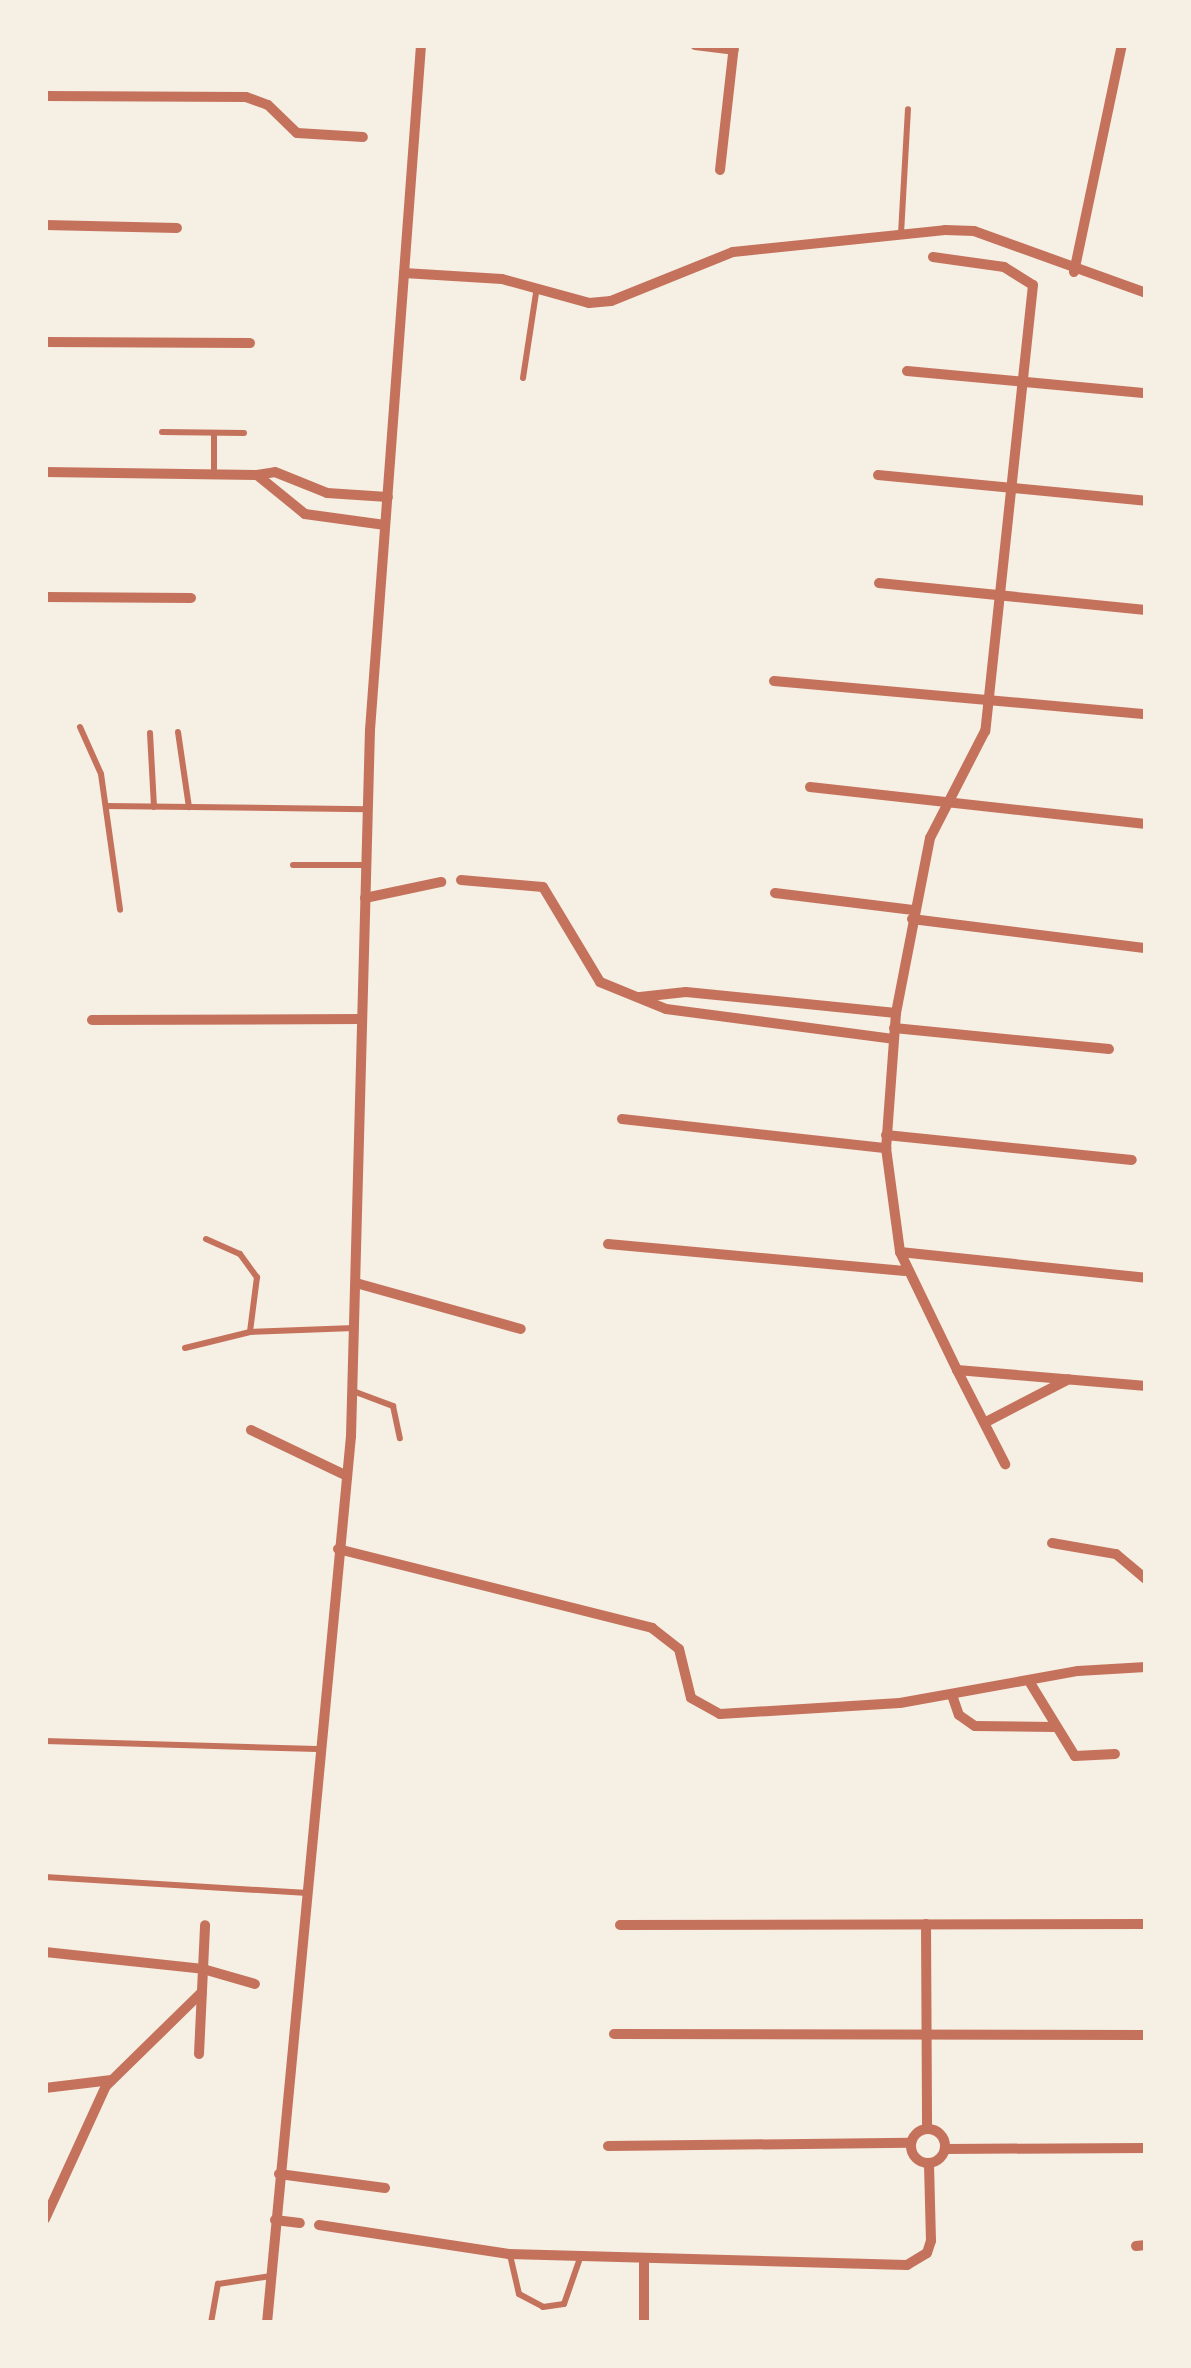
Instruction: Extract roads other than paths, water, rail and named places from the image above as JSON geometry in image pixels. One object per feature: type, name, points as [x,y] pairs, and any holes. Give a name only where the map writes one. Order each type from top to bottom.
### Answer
[{"type":"street","points":[[267,2323],[316,1749],[354,1390],[368,810],[421,45]]},
{"type":"street","points":[[694,45],[734,47],[720,170]]},
{"type":"street","points":[[1074,272],[1122,45]]},
{"type":"street","points":[[45,96],[246,97],[268,105],[296,134],[363,137]]},
{"type":"street","points":[[45,225],[177,228]]},
{"type":"street","points":[[404,273],[537,286],[589,303],[611,302],[733,252],[974,231],[1074,272],[1146,293]]},
{"type":"street","points":[[934,257],[1004,267],[1033,284],[990,700],[976,756],[930,838],[893,1033],[886,1148],[906,1272],[1005,1464]]},
{"type":"street","points":[[45,342],[250,343]]},
{"type":"street","points":[[907,371],[1146,393]]},
{"type":"street","points":[[45,472],[275,472],[327,492],[388,497]]},
{"type":"street","points":[[257,475],[305,514],[386,525]]},
{"type":"street","points":[[878,475],[1146,502]]},
{"type":"street","points":[[879,583],[1146,610]]},
{"type":"street","points":[[45,597],[192,598]]},
{"type":"street","points":[[774,681],[1146,714]]},
{"type":"street","points":[[810,786],[1146,824]]},
{"type":"street","points":[[461,880],[543,887],[600,982],[688,1016],[748,1024],[1109,1049]]},
{"type":"street","points":[[365,898],[441,882]]},
{"type":"street","points":[[775,892],[1144,948]]},
{"type":"street","points":[[640,997],[686,992],[896,1013]]},
{"type":"street","points":[[748,1024],[750,998]]},
{"type":"street","points":[[92,1020],[362,1018]]},
{"type":"street","points":[[622,1120],[886,1148]]},
{"type":"street","points":[[886,1134],[1132,1160]]},
{"type":"street","points":[[608,1244],[906,1272]]},
{"type":"street","points":[[900,1252],[1146,1278]]},
{"type":"street","points":[[356,1283],[521,1329]]},
{"type":"street","points":[[957,1370],[1146,1386]]},
{"type":"street","points":[[986,1422],[1069,1379]]},
{"type":"street","points":[[252,1430],[347,1476]]},
{"type":"street","points":[[1052,1543],[1116,1554],[1146,1578]]},
{"type":"street","points":[[338,1549],[652,1628],[678,1649],[691,1698],[720,1714],[952,1694],[1146,1667]]},
{"type":"street","points":[[1029,1681],[1075,1756],[1114,1754]]},
{"type":"street","points":[[952,1694],[959,1715],[975,1726],[1054,1727]]},
{"type":"street","points":[[608,2146],[910,2144],[927,2129],[926,1924]]},
{"type":"street","points":[[620,1926],[1146,1924]]},
{"type":"street","points":[[199,2054],[205,1926]]},
{"type":"street","points":[[45,1952],[203,1969],[256,1984]]},
{"type":"street","points":[[45,2220],[112,2080],[202,1992]]},
{"type":"street","points":[[614,2034],[1146,2035]]},
{"type":"street","points":[[45,2088],[112,2080]]},
{"type":"street","points":[[927,2129],[941,2135],[946,2149]]},
{"type":"street","points":[[910,2144],[915,2158],[929,2164]]},
{"type":"street","points":[[929,2164],[946,2149],[1146,2148]]},
{"type":"street","points":[[320,2225],[510,2254],[644,2262],[907,2264],[928,2253],[931,2241],[929,2164]]},
{"type":"street","points":[[279,2174],[385,2188]]},
{"type":"street","points":[[275,2220],[300,2223]]},
{"type":"street","points":[[644,2262],[644,2323]]},
{"type":"lane","points":[[901,236],[908,109]]},
{"type":"lane","points":[[524,378],[537,286]]},
{"type":"lane","points":[[162,432],[244,434]]},
{"type":"lane","points":[[214,433],[214,474]]},
{"type":"lane","points":[[80,727],[91,743],[106,806],[120,910]]},
{"type":"lane","points":[[178,732],[189,807]]},
{"type":"lane","points":[[150,734],[154,807]]},
{"type":"lane","points":[[106,806],[368,810]]},
{"type":"lane","points":[[293,866],[366,865]]},
{"type":"lane","points":[[206,1239],[240,1254],[257,1277],[250,1332]]},
{"type":"lane","points":[[185,1348],[250,1332],[356,1328]]},
{"type":"lane","points":[[354,1390],[393,1406],[400,1438]]},
{"type":"lane","points":[[45,1742],[316,1749]]},
{"type":"lane","points":[[45,1877],[304,1892]]},
{"type":"lane","points":[[510,2254],[519,2294],[542,2307],[564,2304],[580,2258]]},
{"type":"lane","points":[[211,2323],[218,2284],[270,2276]]}]
